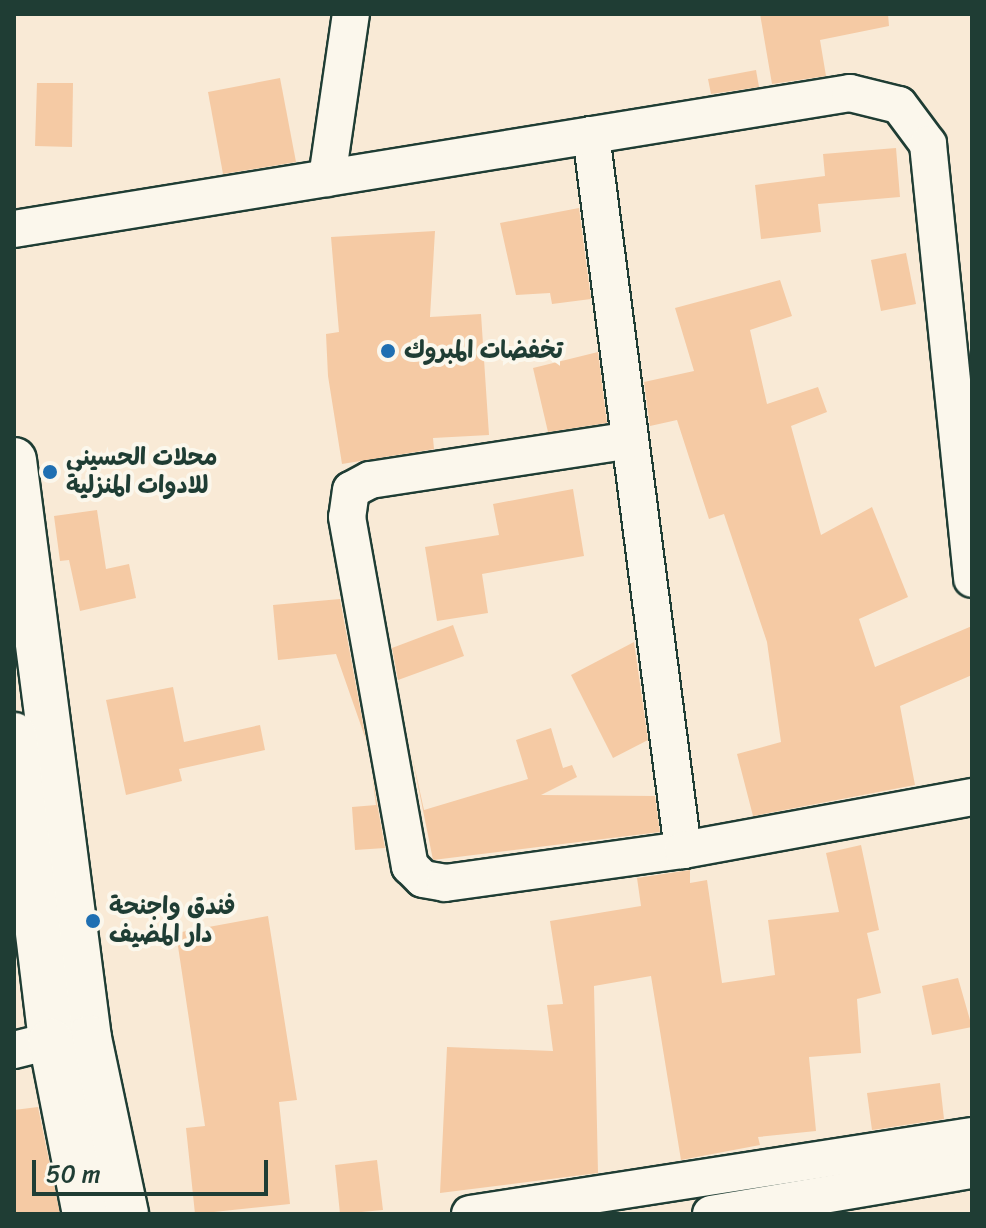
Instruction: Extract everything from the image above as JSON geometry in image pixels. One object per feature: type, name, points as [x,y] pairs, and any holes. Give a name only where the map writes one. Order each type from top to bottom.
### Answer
[{"type":"street","points":[[327,178],[351,14]]},
{"type":"street","points":[[14,229],[850,93],[899,105],[928,144],[963,447],[972,579]]},
{"type":"street","points":[[591,135],[625,441],[683,850]]},
{"type":"street","points":[[625,441],[370,480],[351,490],[347,517],[410,866],[423,879],[445,883],[683,850],[972,797]]},
{"type":"street","points":[[14,460],[89,1038],[126,1214]]},
{"type":"street","points":[[14,735],[32,1046],[85,1214]]},
{"type":"street","points":[[474,1213],[972,1136]]},
{"type":"street","points":[[711,1214],[813,1206],[972,1170]]},
{"type":"building","points":[[760,14],[888,14],[889,26],[820,40],[826,76],[772,84]]},
{"type":"building","points":[[756,70],[759,87],[711,94],[708,79]]},
{"type":"building","points":[[280,78],[296,162],[223,174],[208,92]]},
{"type":"building","points":[[37,83],[73,83],[72,147],[35,146]]},
{"type":"building","points":[[896,148],[900,197],[818,204],[821,232],[761,239],[755,185],[825,176],[823,154]]},
{"type":"building","points":[[579,208],[591,299],[552,304],[550,293],[516,295],[500,223]]},
{"type":"building","points":[[435,231],[430,317],[481,314],[489,435],[433,438],[434,449],[342,464],[328,376],[326,334],[339,332],[331,237]]},
{"type":"building","points":[[906,253],[916,304],[881,311],[871,260]]},
{"type":"building","points":[[780,280],[792,316],[750,330],[767,404],[818,387],[827,412],[791,426],[821,535],[872,507],[908,597],[859,619],[875,667],[972,626],[972,675],[900,706],[915,785],[753,816],[737,754],[781,742],[767,642],[724,514],[709,519],[677,420],[650,426],[644,382],[694,371],[675,308]]},
{"type":"building","points":[[598,352],[607,423],[548,432],[533,368]]},
{"type":"building","points":[[573,489],[584,556],[482,574],[488,613],[437,621],[425,547],[499,535],[493,504]]},
{"type":"building","points":[[97,510],[106,569],[129,564],[136,598],[80,611],[69,560],[60,561],[54,516]]},
{"type":"building","points":[[340,599],[366,740],[336,654],[278,660],[273,605]]},
{"type":"building","points":[[453,625],[464,656],[398,680],[392,648]]},
{"type":"building","points":[[634,642],[648,740],[613,758],[571,675]]},
{"type":"building","points":[[173,687],[184,742],[260,725],[265,750],[179,769],[182,781],[126,795],[106,700]]},
{"type":"building","points":[[551,728],[563,768],[572,765],[577,777],[541,795],[655,796],[660,832],[433,860],[411,751],[424,810],[528,779],[516,740]]},
{"type":"building","points":[[372,775],[385,848],[355,850],[352,807],[376,805]]},
{"type":"building","points":[[861,845],[879,930],[867,933],[881,993],[857,999],[861,1053],[809,1057],[816,1131],[758,1137],[760,1145],[681,1160],[651,976],[594,986],[598,1173],[440,1193],[447,1047],[553,1051],[547,1005],[563,1004],[550,921],[641,906],[637,878],[690,870],[690,883],[707,880],[722,983],[775,975],[768,920],[839,912],[826,853]]},
{"type":"building","points":[[268,916],[297,1100],[279,1102],[290,1204],[195,1214],[186,1128],[205,1126],[176,933]]},
{"type":"building","points":[[958,978],[972,1027],[932,1035],[922,986]]},
{"type":"building","points":[[940,1083],[944,1119],[872,1130],[867,1093]]},
{"type":"building","points":[[38,1107],[60,1214],[14,1214],[14,1110]]},
{"type":"building","points":[[377,1160],[383,1210],[340,1214],[335,1165]]},
{"type":"place","name":"تخفضات المبروك","points":[[388,351]]},
{"type":"place","name":"محلات الحسيني للادوات المنزلية","points":[[50,472]]},
{"type":"place","name":"فندق واجنحة دار المضيف","points":[[93,921]]}]
